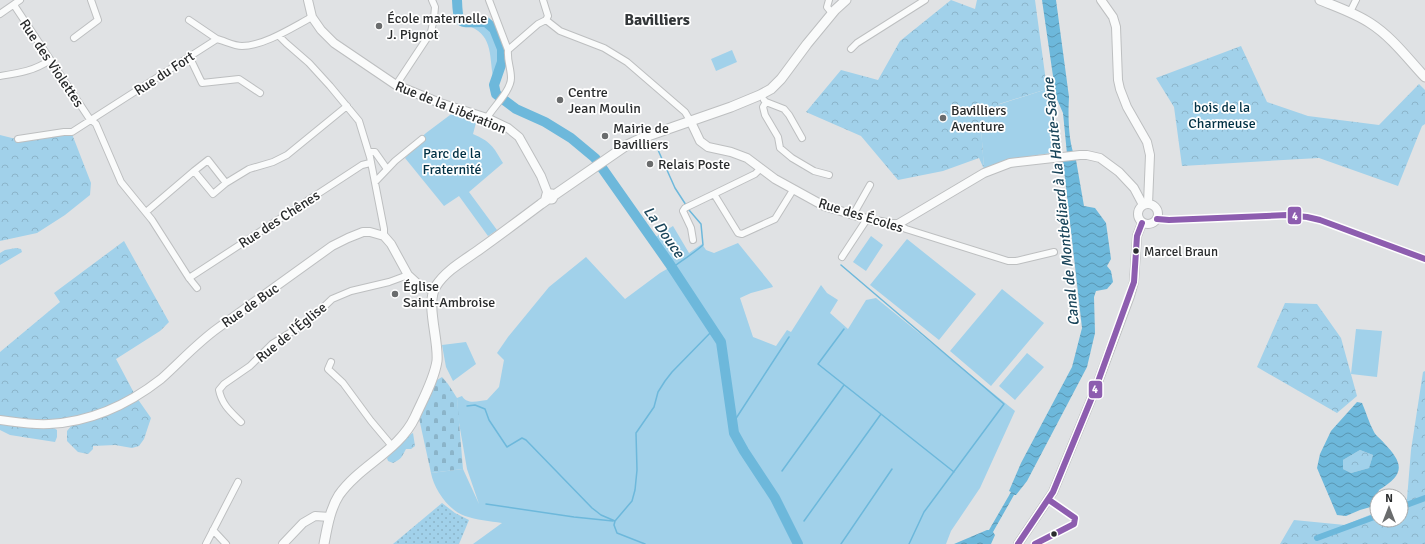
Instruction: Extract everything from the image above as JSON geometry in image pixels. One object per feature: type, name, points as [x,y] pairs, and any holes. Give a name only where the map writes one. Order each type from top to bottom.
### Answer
[{"type":"main road","points":[[324,544],[335,502],[345,488],[405,434],[433,378],[437,354],[432,299],[434,290],[445,275],[550,196],[627,145],[642,138],[763,98],[780,80],[832,13],[846,0]]},
{"type":"main road","points":[[1320,0],[1350,12],[1370,23],[1386,35],[1425,77]]},
{"type":"street","points":[[0,14],[20,0]]},
{"type":"street","points":[[74,38],[98,20],[91,0]]},
{"type":"street","name":"Rue de la Libération","points":[[308,0],[312,17],[321,30],[334,43],[396,85],[440,103],[487,118],[508,128],[519,137],[541,176],[550,196]]},
{"type":"street","points":[[396,85],[431,32],[434,18],[434,7],[432,0]]},
{"type":"street","points":[[487,118],[511,84],[512,77],[508,64],[508,50],[489,0]]},
{"type":"street","points":[[829,0],[828,7],[832,13]]},
{"type":"street","points":[[852,49],[857,43],[925,0]]},
{"type":"street","points":[[1100,0],[1116,27],[1118,80],[1120,89],[1127,107],[1147,142],[1150,155],[1145,205]]},
{"type":"street","points":[[1350,12],[1356,0]]},
{"type":"street","points":[[508,50],[538,24],[546,20],[548,16],[542,1]]},
{"type":"street","name":"Rue des Violettes","points":[[14,5],[50,60],[96,124],[121,182],[146,212],[197,288]]},
{"type":"street","points":[[190,20],[217,39],[241,46],[250,45],[279,36],[312,17]]},
{"type":"street","points":[[546,20],[560,30],[604,48],[627,62],[685,112],[691,122]]},
{"type":"street","points":[[279,36],[309,63],[359,122],[369,152],[384,229],[384,236],[391,244],[408,275],[420,286],[434,290]]},
{"type":"street","name":"Rue du Fort","points":[[18,139],[72,132],[217,39]]},
{"type":"street","points":[[190,56],[202,83],[239,78],[260,93]]},
{"type":"street","points":[[0,76],[28,71],[40,67],[50,60]]},
{"type":"street","points":[[802,138],[790,115],[763,98],[765,115],[778,137],[780,148],[792,158],[814,171],[829,175]]},
{"type":"street","points":[[194,171],[213,194],[226,183],[249,169],[273,162],[287,155],[347,106]]},
{"type":"street","name":"Rue des Écoles","points":[[691,122],[700,141],[708,147],[747,158],[775,179],[824,206],[867,219],[890,224],[901,222],[906,229],[1008,261],[1016,261],[1054,252]]},
{"type":"street","points":[[375,182],[387,169],[422,139]]},
{"type":"street","points":[[369,152],[375,152],[387,169]]},
{"type":"street","points":[[901,222],[984,173],[1010,163],[1078,155],[1087,155],[1100,158],[1119,172],[1134,188],[1145,205]]},
{"type":"street","points":[[146,212],[208,160],[226,183]]},
{"type":"street","name":"Rue des Chênes","points":[[189,278],[362,165],[370,163]]},
{"type":"street","points":[[693,240],[691,228],[683,211],[685,208],[755,174],[761,168]]},
{"type":"street","points":[[854,215],[870,185]]},
{"type":"street","points":[[714,194],[738,234],[742,234],[775,219],[793,190]]},
{"type":"street","points":[[1018,544],[1053,492],[1095,390],[1134,282],[1137,236],[1142,223],[1138,214],[1140,208],[1145,205],[1154,206],[1158,212],[1155,222],[1149,224],[1142,223]]},
{"type":"street","points":[[1157,219],[1169,220],[1298,215],[1320,220],[1423,258]]},
{"type":"street","points":[[842,257],[867,219]]},
{"type":"street","name":"Rue de Buc","points":[[0,420],[31,423],[57,423],[84,419],[127,401],[142,393],[161,378],[203,339],[332,246],[363,232],[370,232],[384,236]]},
{"type":"street","name":"Rue de l'Église","points":[[241,422],[226,407],[221,399],[219,390],[224,384],[250,366],[272,344],[309,321],[332,299],[351,291],[389,282],[408,275]]},
{"type":"street","points":[[331,362],[328,369],[343,383],[371,421],[392,446]]},
{"type":"street","points":[[206,544],[238,482]]},
{"type":"street","points":[[282,544],[303,523],[315,516],[330,517]]},
{"type":"street","points":[[213,530],[226,544]]},
{"type":"green space","points":[[951,0],[975,9],[977,0],[1035,0],[1047,89],[999,104],[981,127],[984,169],[979,158],[943,171],[898,180],[861,136],[806,112],[841,70],[878,80],[900,41]]},
{"type":"green space","points":[[482,24],[489,28],[495,38],[500,57],[495,76],[493,77],[490,52],[485,39],[475,29],[466,25]]},
{"type":"green space","name":"bois de la Charmeuse","points":[[1241,46],[1267,102],[1308,116],[1379,125],[1419,84],[1425,90],[1425,124],[1422,126],[1398,186],[1319,158],[1182,166],[1174,107],[1156,78]]},
{"type":"green space","points":[[732,50],[737,62],[716,71],[711,59]]},
{"type":"green space","points":[[1047,89],[1058,135],[1051,135],[1052,153],[1009,160],[984,169],[981,128],[957,118]]},
{"type":"green space","name":"Parc de la Fraternité","points":[[454,112],[477,119],[473,134],[491,145],[503,163],[469,192],[497,230],[488,236],[459,196],[444,206],[405,158],[415,148],[413,145]]},
{"type":"green space","points":[[66,132],[72,134],[91,183],[90,195],[65,215],[37,233],[0,241],[0,135],[16,139]]},
{"type":"green space","points":[[673,226],[689,253],[702,244],[706,250],[714,253],[738,243],[772,285],[773,287],[751,293],[740,298],[753,337],[776,346],[787,330],[791,332],[821,285],[827,293],[838,300],[830,313],[848,329],[866,300],[876,298],[1015,411],[980,488],[951,531],[946,544],[473,544],[502,523],[465,516],[453,509],[435,486],[431,473],[463,469],[479,504],[467,469],[458,417],[457,398],[462,396],[467,401],[473,402],[487,400],[499,387],[504,360],[497,353],[508,337],[549,287],[586,257],[625,299],[660,273],[674,265],[654,238]]},
{"type":"green space","points":[[871,236],[883,245],[866,271],[853,262]]},
{"type":"green space","points":[[907,239],[976,294],[939,340],[870,285]]},
{"type":"green space","points":[[124,241],[169,322],[160,331],[116,359],[134,393],[99,410],[69,419],[39,420],[0,417],[0,352],[60,302],[54,293]]},
{"type":"green space","points":[[16,248],[21,249],[22,252],[0,265],[0,253],[5,250]]},
{"type":"green space","points":[[1002,289],[1044,323],[991,386],[950,351]]},
{"type":"green space","points":[[1285,303],[1317,304],[1341,338],[1357,396],[1337,413],[1257,367]]},
{"type":"green space","points":[[1356,329],[1382,331],[1377,377],[1351,374]]},
{"type":"green space","points":[[466,342],[476,364],[453,381],[446,367],[442,345]]},
{"type":"green space","points":[[1027,353],[1044,367],[1015,400],[999,386]]},
{"type":"green space","points":[[1425,371],[1425,544],[1280,544],[1294,520],[1345,525],[1369,515],[1369,528],[1409,528],[1408,488],[1411,450],[1423,372]]},
{"type":"green space","points":[[442,377],[457,398],[463,469],[431,473],[419,418],[437,380]]},
{"type":"green space","points":[[137,398],[151,418],[144,439],[139,446],[132,448],[115,445],[93,446],[93,449],[88,454],[78,452],[67,441],[67,431],[72,425],[96,419]]},
{"type":"green space","points":[[0,421],[54,428],[57,430],[57,437],[55,442],[10,435],[0,430]]},
{"type":"green space","points":[[413,433],[415,446],[411,449],[406,449],[396,462],[393,463],[388,461],[387,458]]},
{"type":"green space","points":[[1360,450],[1373,455],[1369,468],[1351,473],[1343,469],[1343,460]]},
{"type":"green space","points":[[442,503],[455,513],[469,520],[459,544],[393,544]]},
{"type":"water","points":[[1042,0],[1056,0],[1069,97],[1071,146],[1076,160],[1084,206],[1095,208],[1106,223],[1111,259],[1107,266],[1111,271],[1113,282],[1107,289],[1096,291],[1094,297],[1095,333],[1087,367],[1027,481],[1016,495],[1014,495],[993,532],[995,535],[991,544],[954,544],[989,530],[1011,492],[1009,491],[1021,463],[1072,367],[1082,328],[1063,161],[1067,154],[1063,113],[1056,97]]},
{"type":"water","points":[[1357,402],[1362,403],[1375,433],[1391,450],[1399,468],[1394,479],[1382,488],[1369,488],[1369,507],[1346,516],[1337,515],[1317,468],[1320,454],[1331,431]],"holes":[[[1360,450],[1373,455],[1369,468],[1351,473],[1343,469],[1343,460]]]},
{"type":"waterway","name":"La Douce","points":[[457,0],[458,16],[462,22],[486,22],[494,29],[502,49],[502,62],[494,85],[496,94],[516,109],[545,122],[571,138],[595,158],[669,263],[721,342],[734,433],[775,498],[798,544]]},
{"type":"waterway","points":[[654,141],[675,188],[686,205]]},
{"type":"waterway","points":[[672,268],[703,245],[701,224],[689,210]]},
{"type":"waterway","points":[[841,265],[1004,404],[924,512],[909,544]]},
{"type":"waterway","points":[[844,329],[818,364],[954,472]]},
{"type":"waterway","points":[[645,544],[617,533],[614,525],[615,521],[632,501],[635,490],[637,470],[636,433],[654,407],[658,392],[665,381],[713,330]]},
{"type":"waterway","points":[[733,423],[789,337]]},
{"type":"waterway","points":[[782,471],[844,385]]},
{"type":"waterway","points":[[467,406],[475,405],[485,409],[489,420],[507,447],[522,438],[526,440],[592,508],[601,515],[615,521]]},
{"type":"waterway","points":[[804,521],[881,414]]},
{"type":"waterway","points":[[841,544],[892,469]]},
{"type":"waterway","points":[[1409,504],[1425,498]]},
{"type":"waterway","points":[[486,504],[574,517],[613,521]]},
{"type":"waterway","points":[[1317,538],[1369,519]]},
{"type":"transit line","name":"4","points":[[1157,219],[1169,220],[1287,215],[1307,217],[1320,220],[1425,259]]},
{"type":"transit line","name":"4","points":[[1018,544],[1053,492],[1095,390],[1134,282],[1137,236],[1142,223]]},
{"type":"transit line","name":"4","points":[[1035,544],[1074,524],[1075,518],[1049,500]]},
{"type":"place","name":"École maternelle J. Pignot","points":[[379,26]]},
{"type":"place","name":"Centre Jean Moulin","points":[[560,100]]},
{"type":"place","name":"Bavilliers Aventure","points":[[943,118]]},
{"type":"place","name":"Mairie de Bavilliers","points":[[605,136]]},
{"type":"place","name":"Relais Poste","points":[[650,164]]},
{"type":"place","name":"Marcel Braun","points":[[1136,251]]},
{"type":"place","name":"Église Saint-Ambroise","points":[[395,294]]},
{"type":"district","name":"Bavilliers","points":[[657,19]]},
{"type":"water label","name":"Canal de Montbéliard à la Haute-Saône","points":[[1061,202]]}]
